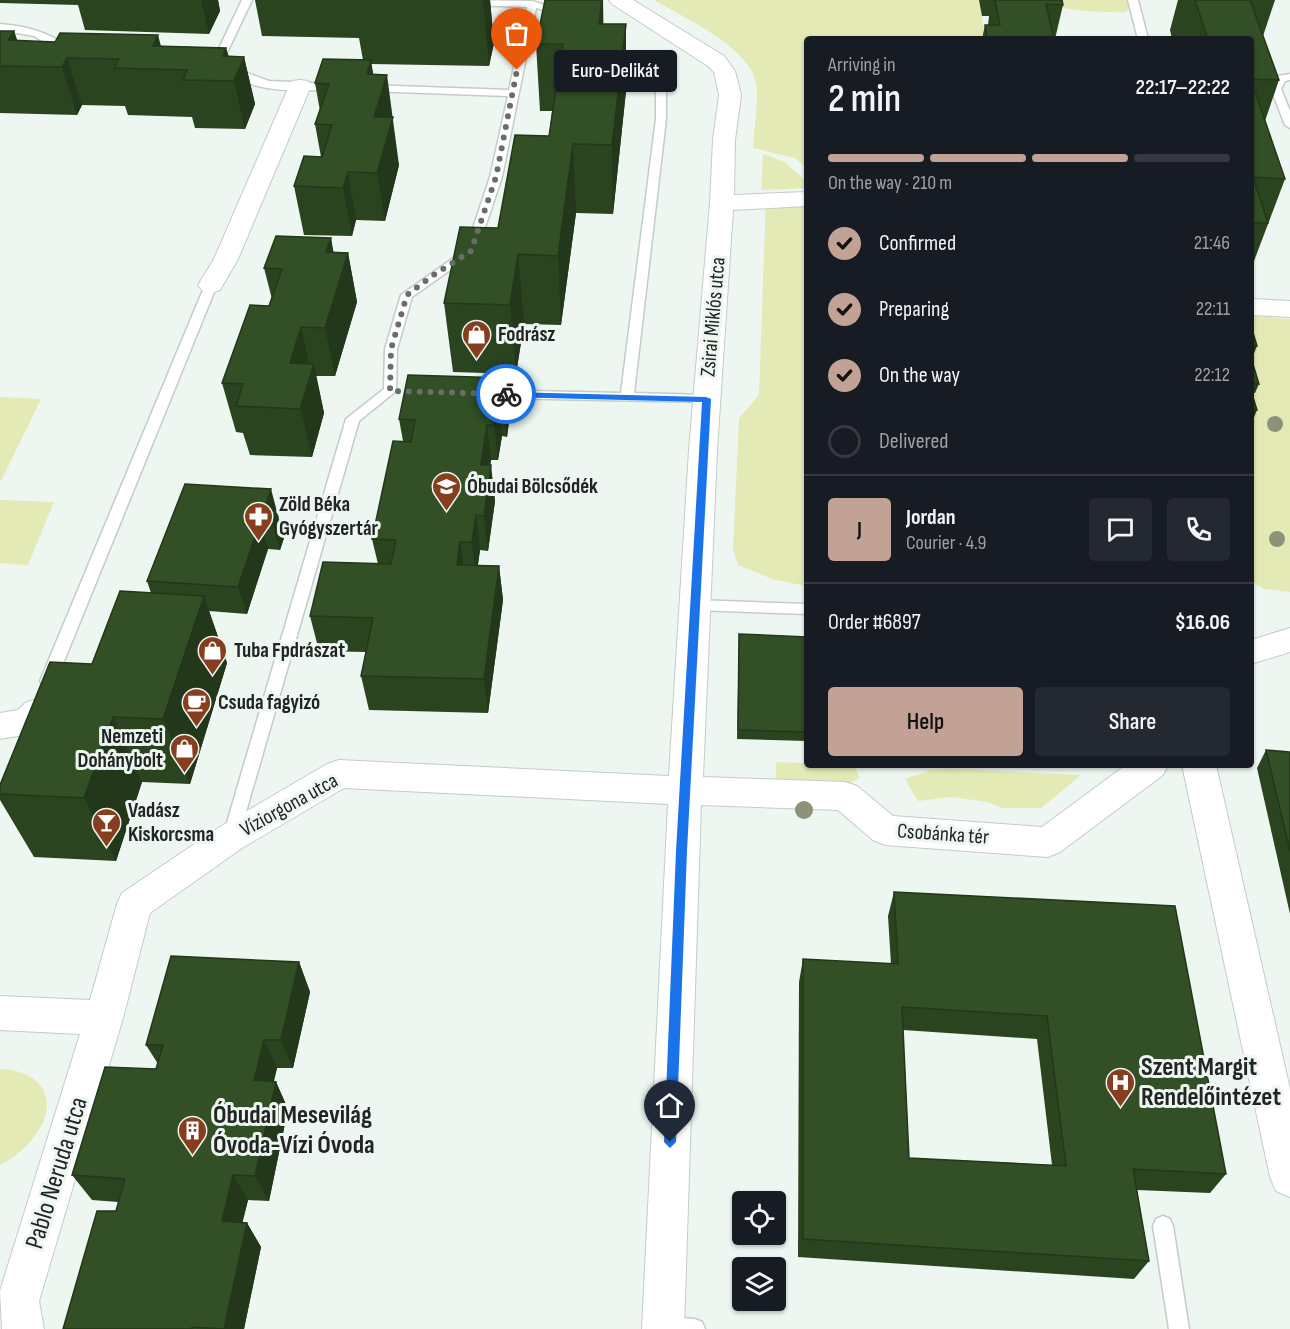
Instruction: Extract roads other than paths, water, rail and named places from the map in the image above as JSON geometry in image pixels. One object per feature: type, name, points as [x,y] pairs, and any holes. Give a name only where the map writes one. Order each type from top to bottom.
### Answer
[{"type":"street","name":"Zsirai Miklós utca","points":[[619,0],[693,44],[722,66],[728,80],[730,95],[724,140],[722,202],[706,399],[686,776],[674,1328]]},
{"type":"street","points":[[211,285],[226,259],[300,86]]},
{"type":"street","points":[[722,202],[804,199]]},
{"type":"street","points":[[1254,307],[1290,309]]},
{"type":"street","points":[[1254,651],[1290,640]]},
{"type":"street","points":[[0,726],[27,721],[40,702]]},
{"type":"street","points":[[26,756],[40,702]]},
{"type":"street","name":"Csobánka tér","points":[[686,776],[845,796],[885,830],[1048,842],[1147,768]]},
{"type":"street","points":[[1200,768],[1290,1177]]},
{"type":"street","name":"Víziorgona utca","points":[[104,1018],[135,904],[230,838],[339,774],[686,776]]},
{"type":"street","points":[[0,1013],[104,1018]]},
{"type":"street","name":"Pablo Neruda utca","points":[[23,1329],[18,1301],[104,1018]]},
{"type":"lane","points":[[247,0],[213,61],[245,79],[263,84],[347,87]]},
{"type":"lane","points":[[1133,0],[1142,36]]},
{"type":"lane","points":[[455,1],[532,4],[559,9],[568,16]]},
{"type":"lane","points":[[230,838],[353,418],[396,392],[391,349],[407,295],[471,251],[496,177],[532,4]]},
{"type":"lane","points":[[0,27],[19,28],[43,35],[75,57]]},
{"type":"lane","points":[[597,35],[661,81],[662,119],[627,397]]},
{"type":"lane","points":[[1290,77],[1281,78],[1276,89],[1290,125]]},
{"type":"lane","points":[[359,88],[512,93]]},
{"type":"lane","points":[[40,702],[211,285]]},
{"type":"lane","points":[[473,393],[706,399]]},
{"type":"lane","points":[[695,605],[804,609]]},
{"type":"lane","points":[[1163,1226],[1179,1329]]},
{"type":"place","name":"Euro-Delikát","points":[[517,70]]},
{"type":"place","name":"Fodrász","points":[[477,360]]},
{"type":"place","name":"Óbudai Bölcsődék","points":[[446,512]]},
{"type":"place","name":"Zöld Béka Gyógyszertár","points":[[258,542]]},
{"type":"place","name":"Tuba Fpdrászat","points":[[213,676]]},
{"type":"place","name":"Csuda fagyizó","points":[[197,728]]},
{"type":"place","name":"Nemzeti Dohánybolt","points":[[184,774]]},
{"type":"place","name":"Vadász Kiskorcsma","points":[[107,848]]},
{"type":"place","name":"Szent Margit Rendelőintézet","points":[[1120,1108]]},
{"type":"place","name":"Óbudai Mesevilág Óvoda-Vízi Óvoda","points":[[192,1156]]}]
